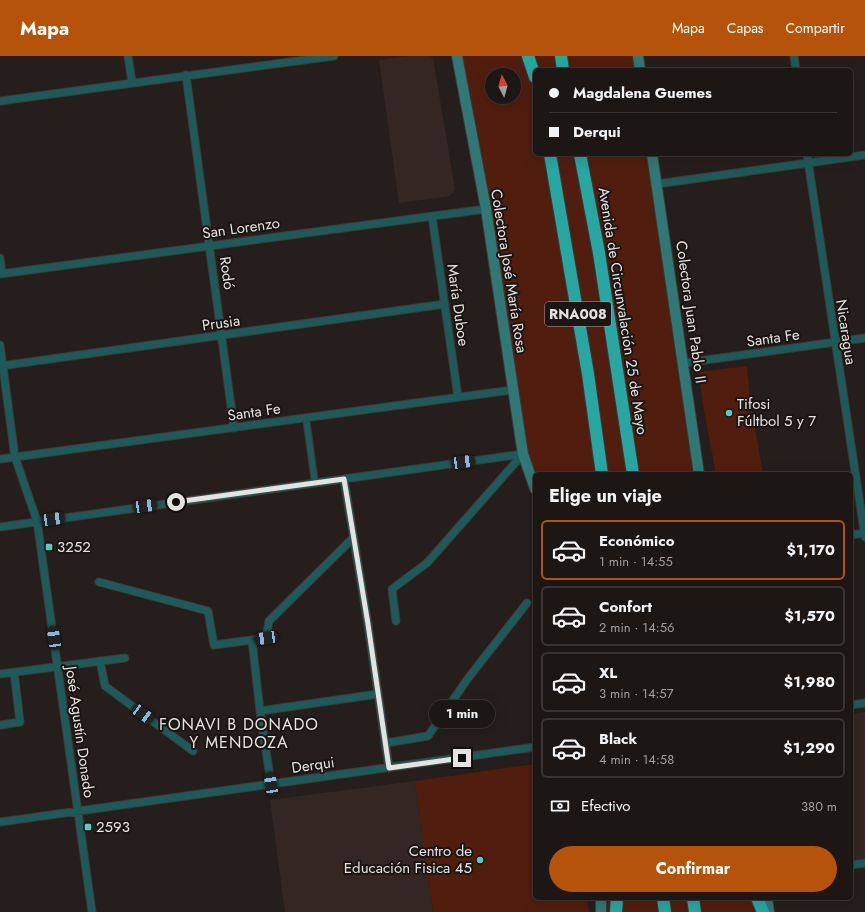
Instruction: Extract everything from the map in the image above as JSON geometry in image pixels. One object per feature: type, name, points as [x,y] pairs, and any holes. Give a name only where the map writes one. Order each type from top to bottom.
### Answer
[{"type":"highway","points":[[528,56],[533,71]]},
{"type":"highway","points":[[533,56],[535,68]]},
{"type":"highway","points":[[561,56],[563,68]]},
{"type":"highway","points":[[569,56],[569,68]]},
{"type":"highway","name":"RNA008","points":[[550,156],[588,374],[602,472]]},
{"type":"highway","name":"Avenida de Circunvalación 25 de Mayo","points":[[580,156],[599,253],[633,472]]},
{"type":"highway","points":[[616,900],[616,912]]},
{"type":"highway","points":[[663,900],[664,912]]},
{"type":"highway","points":[[693,900],[695,912]]},
{"type":"highway","points":[[758,900],[763,912]]},
{"type":"main road","name":"Colectora José María Rosa","points":[[457,56],[486,209],[512,390],[523,454],[533,483]]},
{"type":"main road","points":[[638,56],[640,68]]},
{"type":"main road","name":"Colectora Juan Pablo II","points":[[652,156],[684,363],[699,472]]},
{"type":"main road","points":[[601,900],[601,912]]},
{"type":"main road","points":[[767,900],[769,912]]},
{"type":"street","points":[[128,56],[132,82]]},
{"type":"street","points":[[0,101],[132,82],[334,56]]},
{"type":"street","points":[[794,56],[796,68]]},
{"type":"street","name":"Rodó","points":[[186,75],[234,428]]},
{"type":"street","points":[[657,184],[865,155]]},
{"type":"street","name":"Nicaragua","points":[[807,156],[865,535]]},
{"type":"street","name":"San Lorenzo","points":[[1,274],[486,209]]},
{"type":"street","name":"María Duboe","points":[[432,216],[458,397]]},
{"type":"street","points":[[0,258],[1,274]]},
{"type":"street","name":"Prusia","points":[[1,366],[445,304]]},
{"type":"street","name":"Santa Fe","points":[[684,363],[865,338]]},
{"type":"street","name":"José Agustín Donado","points":[[0,345],[1,366],[15,457],[37,521],[92,912]]},
{"type":"street","name":"Santa Fe","points":[[0,459],[512,390]]},
{"type":"street","points":[[306,418],[315,483]]},
{"type":"street","points":[[0,527],[523,454]]},
{"type":"street","points":[[396,621],[392,589],[427,563],[523,454]]},
{"type":"street","points":[[344,479],[389,768]]},
{"type":"street","points":[[853,535],[865,535]]},
{"type":"street","points":[[99,582],[208,611],[214,645],[266,638],[269,621],[353,538]]},
{"type":"street","points":[[386,743],[428,736],[469,677],[527,603]]},
{"type":"street","points":[[252,640],[260,711],[271,784]]},
{"type":"street","points":[[0,674],[125,658]]},
{"type":"street","points":[[100,661],[105,686],[193,751]]},
{"type":"street","points":[[0,725],[20,722],[14,672]]},
{"type":"street","points":[[260,711],[378,694]]},
{"type":"street","points":[[853,706],[865,704]]},
{"type":"street","name":"Derqui","points":[[0,822],[533,748]]},
{"type":"street","points":[[853,865],[865,863]]},
{"type":"shaded area","points":[[409,56],[430,56],[433,58],[455,189],[450,196],[399,203],[379,60]]},
{"type":"shaded area","points":[[457,56],[638,56],[640,68],[533,68],[533,156],[652,156],[699,472],[534,472],[523,454]]},
{"type":"shaded area","name":"Tifosi Fúltbol 5 y 7","points":[[747,366],[750,399],[763,472],[716,472],[703,405],[699,372]]},
{"type":"shaded area","points":[[865,712],[865,859],[853,861],[853,714]]},
{"type":"shaded area","name":"Centro de Educación Fisica 45","points":[[533,764],[533,900],[587,900],[589,912],[433,912],[415,781]]},
{"type":"shaded area","points":[[415,781],[433,912],[285,912],[270,800]]},
{"type":"shaded area","points":[[601,900],[767,900],[769,912],[601,912]]},
{"type":"place","name":"Tifosi Fúltbol 5 y 7","points":[[729,413]]},
{"type":"place","name":"3252","points":[[49,547]]},
{"type":"place","name":"2593","points":[[88,827]]},
{"type":"place","name":"Centro de Educación Fisica 45","points":[[480,860]]},
{"type":"district","name":"FONAVI B DONADO Y MENDOZA","points":[[239,733]]},
{"type":"route","points":[[176,502],[344,479],[368,624],[389,768],[462,758]]}]
